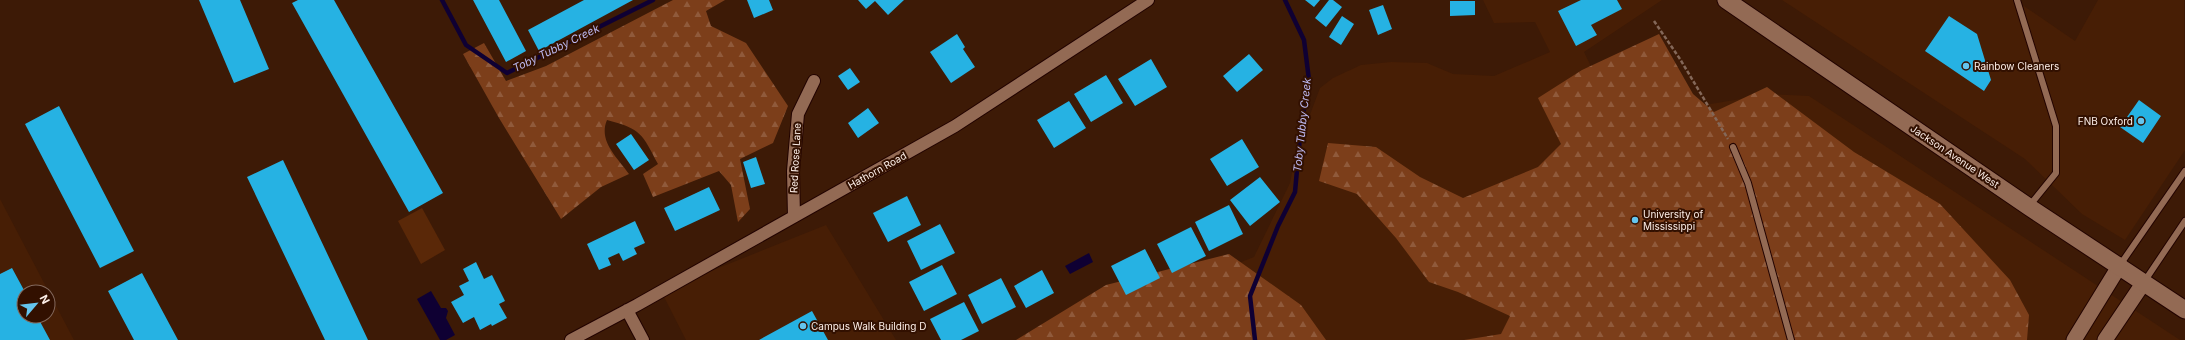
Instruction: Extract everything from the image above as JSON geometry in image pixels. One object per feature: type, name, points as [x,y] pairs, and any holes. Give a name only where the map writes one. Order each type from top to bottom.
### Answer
[{"type":"main road","name":"Jackson Avenue West","points":[[1726,0],[2185,310]]},
{"type":"street","name":"Hathorn Road","points":[[571,340],[955,126],[1148,0]]},
{"type":"street","name":"Red Rose Lane","points":[[794,216],[793,171],[798,114],[814,81]]},
{"type":"street","points":[[2074,340],[2120,266]]},
{"type":"street","points":[[2105,340],[2144,282]]},
{"type":"street","points":[[627,310],[643,340]]},
{"type":"lane","points":[[2017,0],[2056,126],[2056,173],[2029,206]]},
{"type":"lane","points":[[1733,147],[1748,183],[1791,340]]},
{"type":"lane","points":[[2120,266],[2185,171]]},
{"type":"lane","points":[[2144,282],[2185,221]]},
{"type":"path","points":[[1654,21],[1680,59],[1733,147]]},
{"type":"shaded area","name":"University of Mississippi","points":[[1483,0],[1662,0],[1584,52],[1631,148],[1705,105],[1770,94],[1809,96],[2180,340],[1041,340],[1254,257],[1290,183],[1296,152],[1320,88],[1333,78],[1361,65],[1391,62],[1427,63],[1453,74],[1494,76],[1550,52],[1535,22],[1494,23]]},
{"type":"shaded area","points":[[1782,0],[2015,0],[2075,41],[2098,0],[2184,0],[2185,150],[2125,240],[2082,214],[2025,159]]},
{"type":"shaded area","points":[[0,199],[45,284],[16,284],[16,324],[56,324],[56,306],[74,340],[0,340]]},
{"type":"shaded area","points":[[422,208],[445,250],[421,264],[398,221]]},
{"type":"shaded area","points":[[826,225],[896,340],[686,340],[661,291]]},
{"type":"shaded area","points":[[1089,253],[1093,262],[1070,274],[1065,266]]},
{"type":"shaded area","points":[[431,291],[441,308],[446,308],[448,311],[446,318],[455,335],[446,340],[440,340],[417,299]]},
{"type":"green space","points":[[673,0],[725,0],[706,11],[711,26],[746,43],[788,106],[773,143],[740,159],[750,209],[738,222],[731,185],[719,171],[653,197],[643,174],[658,164],[644,139],[640,134],[627,126],[607,120],[605,135],[607,142],[614,155],[629,174],[601,187],[561,219],[499,118],[463,54],[484,43],[506,81],[546,66]]},
{"type":"green space","name":"University of Mississippi","points":[[1659,34],[1693,94],[1714,112],[1767,87],[1854,152],[1940,204],[2010,280],[2029,315],[2027,340],[1464,340],[1501,334],[1510,316],[1458,292],[1429,282],[1396,238],[1357,194],[1319,181],[1328,143],[1376,147],[1420,177],[1463,198],[1538,167],[1561,144],[1538,98],[1582,70]]},
{"type":"green space","points":[[1229,254],[1301,305],[1326,340],[1016,340],[1106,285]]},
{"type":"building","points":[[199,0],[240,0],[269,69],[234,83]]},
{"type":"building","points":[[298,0],[334,0],[443,193],[409,212],[292,3]]},
{"type":"building","points":[[473,0],[499,0],[526,51],[506,62]]},
{"type":"building","points":[[584,0],[633,0],[539,51],[528,30]]},
{"type":"building","points":[[747,0],[769,0],[773,10],[754,18]]},
{"type":"building","points":[[858,0],[904,0],[888,15],[875,1],[866,9]]},
{"type":"building","points":[[1305,0],[1320,0],[1314,7]]},
{"type":"building","points":[[1329,0],[1333,0],[1342,7],[1326,27],[1315,18]]},
{"type":"building","points":[[1581,0],[1617,0],[1622,9],[1591,25],[1597,35],[1576,46],[1558,11]]},
{"type":"building","points":[[1450,1],[1475,1],[1475,15],[1450,16]]},
{"type":"building","points":[[1383,5],[1392,29],[1378,35],[1369,10]]},
{"type":"building","points":[[1342,16],[1354,24],[1341,45],[1329,37]]},
{"type":"building","name":"Rainbow Cleaners","points":[[1949,16],[1977,34],[1991,80],[1984,91],[1925,51]]},
{"type":"building","points":[[957,34],[965,47],[963,49],[975,67],[951,83],[930,52]]},
{"type":"building","points":[[1249,54],[1263,70],[1237,92],[1223,76]]},
{"type":"building","points":[[1151,59],[1167,87],[1135,106],[1118,79]]},
{"type":"building","points":[[850,68],[860,82],[848,90],[838,76]]},
{"type":"building","points":[[1106,75],[1123,103],[1091,122],[1074,94]]},
{"type":"building","name":"FNB Oxford","points":[[2139,100],[2161,116],[2143,143],[2120,127]]},
{"type":"building","points":[[1069,101],[1086,128],[1054,148],[1037,120]]},
{"type":"building","points":[[59,106],[134,251],[100,268],[25,124]]},
{"type":"building","points":[[868,108],[879,123],[858,138],[848,123]]},
{"type":"building","points":[[631,134],[649,160],[634,170],[616,144]]},
{"type":"building","points":[[1242,139],[1259,167],[1227,186],[1210,159]]},
{"type":"building","points":[[756,157],[765,184],[751,188],[743,162]]},
{"type":"building","points":[[283,160],[368,340],[325,340],[247,177]]},
{"type":"building","points":[[1260,177],[1280,202],[1250,226],[1230,200]]},
{"type":"building","points":[[709,187],[720,210],[675,231],[664,208]]},
{"type":"building","points":[[907,196],[921,225],[888,242],[873,213]]},
{"type":"building","points":[[1229,205],[1243,234],[1209,251],[1195,222]]},
{"type":"building","points":[[635,221],[645,243],[634,248],[637,254],[623,261],[619,253],[608,258],[611,265],[599,270],[587,244]]},
{"type":"building","points":[[940,224],[955,253],[921,270],[907,241]]},
{"type":"building","points":[[1191,227],[1206,256],[1172,273],[1157,244]]},
{"type":"building","points":[[1145,249],[1160,278],[1126,295],[1111,266]]},
{"type":"building","points":[[476,262],[484,279],[492,275],[505,301],[499,304],[507,318],[492,326],[491,324],[480,330],[474,317],[463,323],[451,302],[464,295],[459,286],[469,281],[463,269]]},
{"type":"building","points":[[942,265],[957,294],[924,311],[909,282]]},
{"type":"building","points":[[12,268],[21,284],[16,284],[16,324],[41,324],[50,340],[0,340],[0,274]]},
{"type":"building","points":[[1042,270],[1054,293],[1026,308],[1014,286]]},
{"type":"building","points":[[142,273],[178,340],[134,340],[108,291]]},
{"type":"building","points":[[1001,278],[1016,307],[982,324],[968,295]]},
{"type":"building","points":[[964,302],[979,331],[961,340],[941,340],[930,319]]},
{"type":"building","name":"Campus Walk Building D","points":[[812,311],[828,340],[759,340]]},
{"type":"waterway","name":"Toby Tubby Creek","points":[[442,0],[466,45],[507,73],[653,0]]},
{"type":"waterway","name":"Toby Tubby Creek","points":[[1255,340],[1250,296],[1278,226],[1295,192],[1301,126],[1309,80],[1304,40],[1285,0]]},
{"type":"place","name":"Rainbow Cleaners","points":[[1966,66]]},
{"type":"place","name":"FNB Oxford","points":[[2141,121]]},
{"type":"place","name":"University of Mississippi","points":[[1635,220]]},
{"type":"place","name":"Campus Walk Building D","points":[[803,326]]}]
